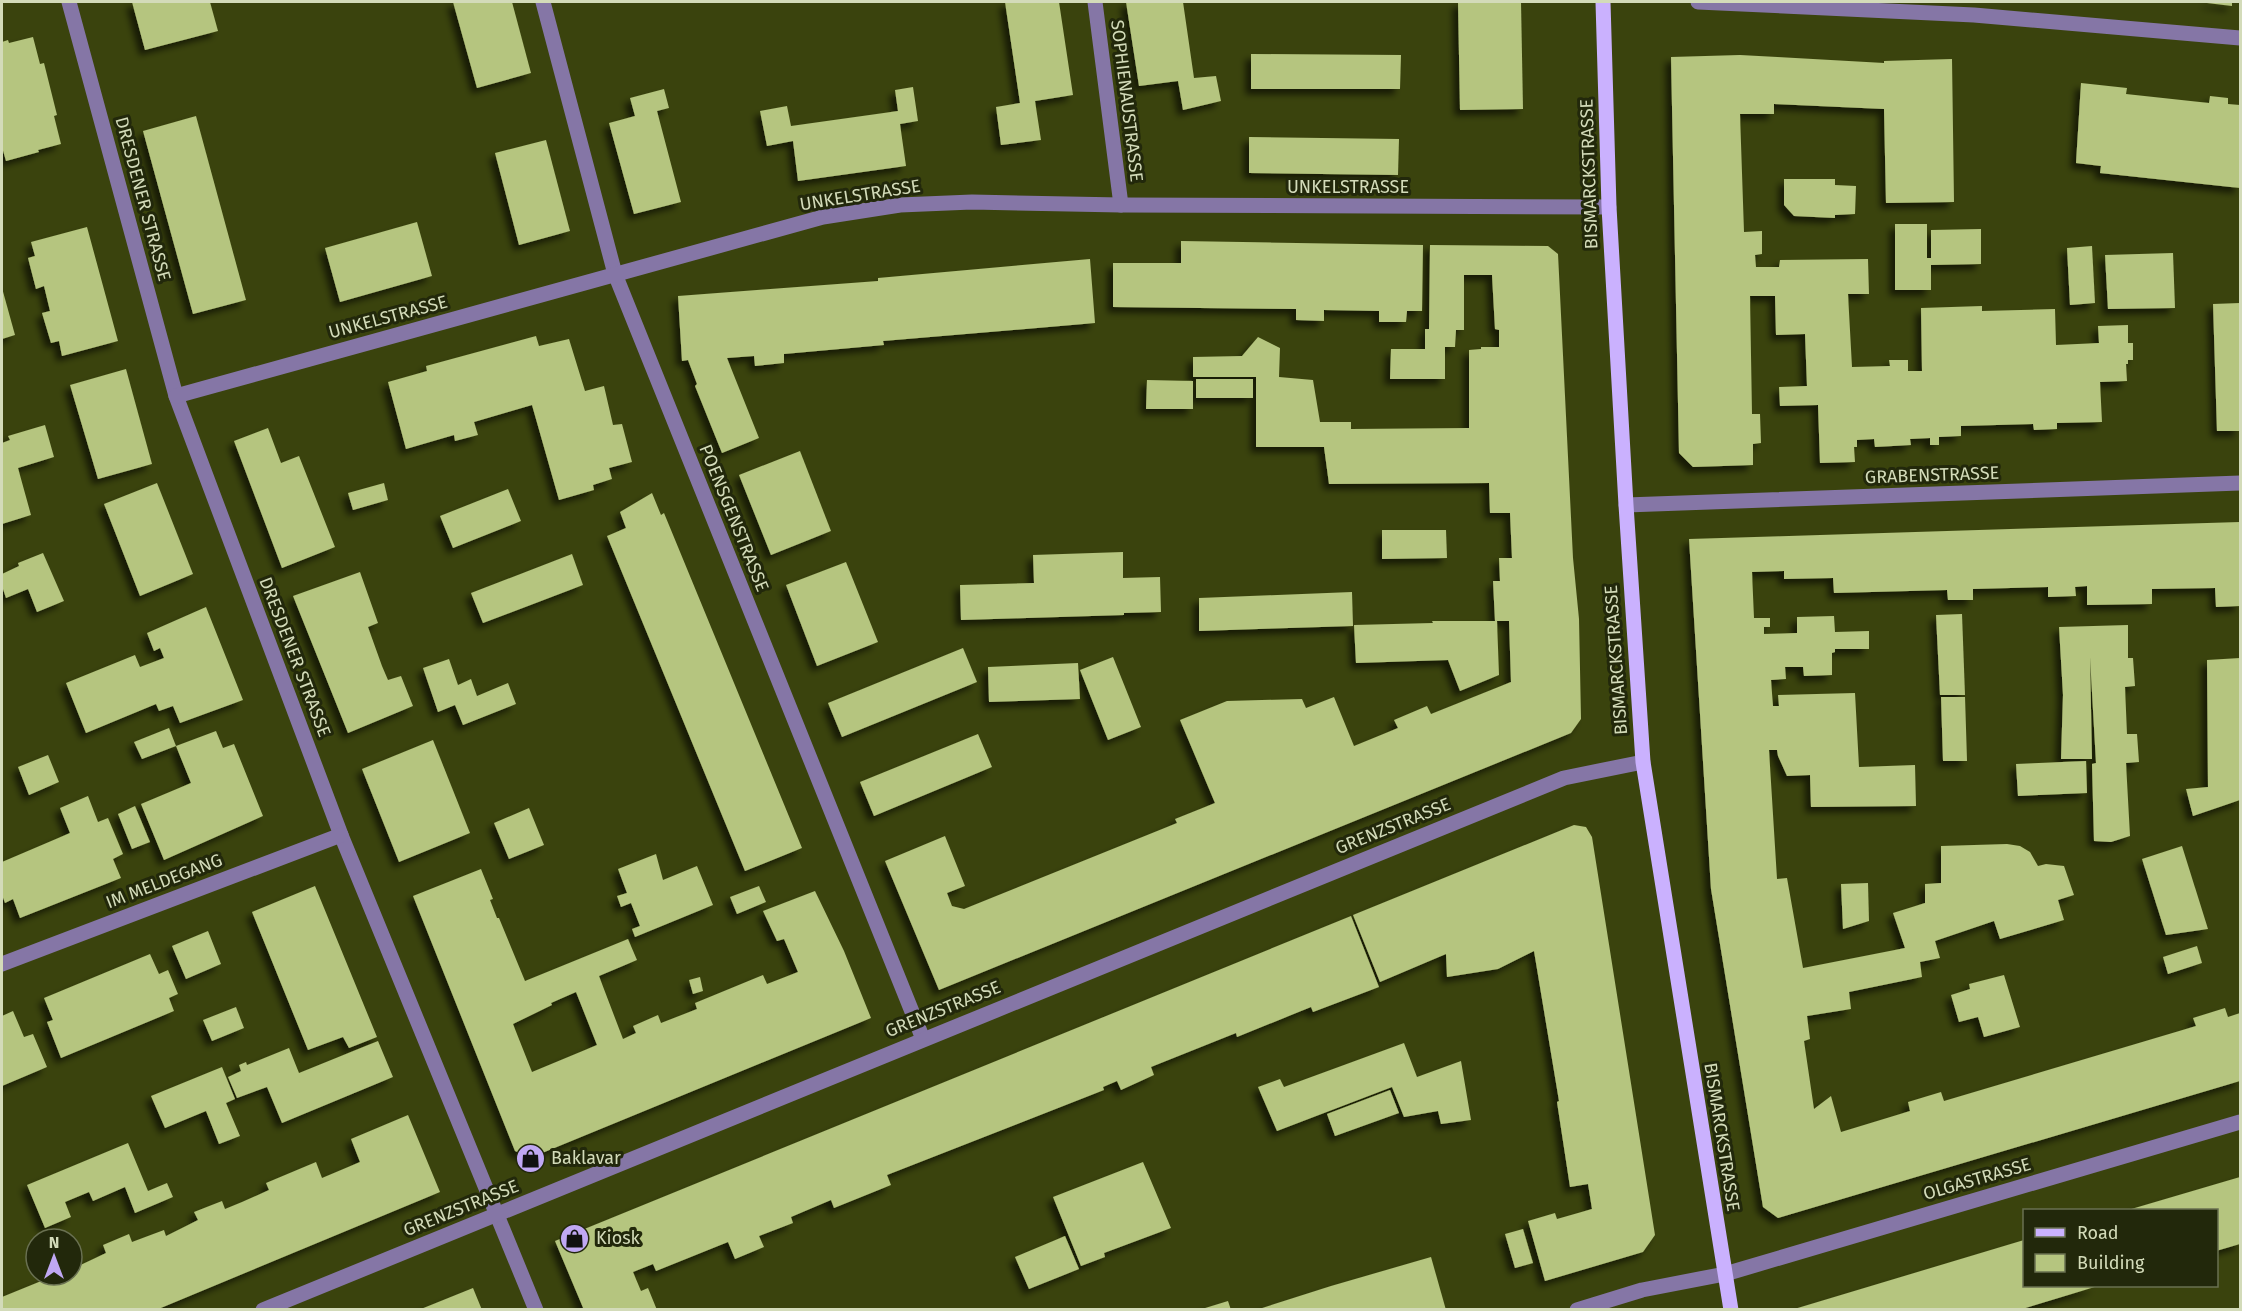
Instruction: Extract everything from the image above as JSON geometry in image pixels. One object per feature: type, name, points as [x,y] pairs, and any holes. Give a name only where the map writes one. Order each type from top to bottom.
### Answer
[{"type":"main road","name":"BISMARCKSTRASSE","points":[[1603,2],[1609,207],[1643,762],[1731,1310]]},
{"type":"street","name":"DRESDENER STRASSE","points":[[69,2],[176,396],[341,835],[536,1310]]},
{"type":"street","name":"POENSGENSTRASSE","points":[[543,2],[615,274],[923,1039]]},
{"type":"street","name":"SOPHIENAUSTRASSE","points":[[1095,2],[1121,206]]},
{"type":"street","points":[[1698,2],[1975,8],[2241,38]]},
{"type":"street","name":"UNKELSTRASSE","points":[[176,396],[823,217],[900,205],[972,202],[1121,206],[1609,207]]},
{"type":"street","name":"GRABENSTRASSE","points":[[1626,505],[2241,483]]},
{"type":"street","name":"GRENZSTRASSE","points":[[263,1310],[1564,778],[1643,762]]},
{"type":"street","name":"IM MELDEGANG","points":[[2,964],[341,835]]},
{"type":"street","name":"OLGASTRASSE","points":[[1577,1310],[1642,1290],[1725,1274],[2241,1122]]},
{"type":"building","points":[[132,2],[210,2],[218,31],[145,50]]},
{"type":"building","points":[[453,2],[512,2],[531,73],[477,88]]},
{"type":"building","points":[[1005,2],[1059,2],[1073,95],[1035,101],[1041,140],[1001,145],[996,107],[1020,103]]},
{"type":"building","points":[[1126,2],[1183,2],[1194,78],[1216,76],[1221,101],[1183,110],[1178,81],[1139,86]]},
{"type":"building","points":[[1458,2],[1521,2],[1523,109],[1460,110]]},
{"type":"building","points":[[2232,2],[2232,6],[2207,3]]},
{"type":"building","points":[[33,37],[40,64],[44,63],[57,115],[54,116],[61,144],[6,161],[2,147],[2,42],[8,40],[9,43]]},
{"type":"building","points":[[1251,54],[1401,55],[1400,89],[1251,89]]},
{"type":"building","points":[[1740,55],[1884,63],[1884,61],[1952,59],[1954,202],[1886,203],[1884,109],[1774,104],[1774,114],[1740,114],[1744,232],[1762,231],[1762,254],[1755,255],[1756,267],[1779,267],[1780,260],[1868,259],[1869,294],[1848,294],[1852,367],[1890,366],[1889,360],[1908,360],[1908,371],[1922,371],[1921,308],[1982,306],[1982,311],[2055,309],[2056,345],[2099,343],[2098,326],[2128,325],[2128,343],[2133,343],[2133,360],[2128,360],[2126,364],[2127,381],[2100,382],[2102,422],[2057,423],[2057,429],[2034,430],[2033,424],[1961,426],[1961,436],[1939,437],[1939,445],[1930,445],[1930,438],[1910,439],[1911,445],[1875,447],[1874,439],[1857,440],[1857,447],[1854,447],[1855,462],[1820,463],[1818,405],[1780,406],[1779,387],[1807,386],[1805,334],[1776,335],[1775,296],[1750,296],[1752,414],[1760,414],[1761,443],[1753,444],[1753,465],[1693,467],[1679,453],[1671,57]]},
{"type":"building","points":[[2081,83],[2127,88],[2126,94],[2209,103],[2210,96],[2228,98],[2228,104],[2240,105],[2240,188],[2100,173],[2101,166],[2076,163]]},
{"type":"building","points":[[913,87],[918,121],[900,124],[906,166],[798,181],[793,141],[767,146],[760,111],[787,106],[791,126],[898,111],[895,90]]},
{"type":"building","points":[[664,89],[669,108],[657,111],[681,202],[634,214],[609,123],[635,116],[630,98]]},
{"type":"building","points":[[196,116],[246,300],[193,314],[143,131]]},
{"type":"building","points":[[1249,137],[1399,139],[1398,175],[1249,173]]},
{"type":"building","points":[[546,140],[570,231],[519,245],[495,153]]},
{"type":"building","points":[[1784,179],[1835,179],[1835,185],[1856,186],[1855,214],[1835,215],[1835,218],[1794,216],[1784,205]]},
{"type":"building","points":[[417,222],[432,276],[340,302],[325,248]]},
{"type":"building","points":[[1895,224],[1927,224],[1927,258],[1931,258],[1931,230],[1981,229],[1981,264],[1931,265],[1931,290],[1895,290]]},
{"type":"building","points":[[87,227],[118,341],[62,356],[59,341],[51,343],[42,313],[50,311],[44,286],[36,289],[28,258],[35,256],[31,242]]},
{"type":"building","points":[[1181,241],[1423,245],[1422,311],[1407,311],[1406,322],[1379,322],[1379,311],[1324,310],[1324,321],[1296,320],[1296,309],[1113,307],[1113,263],[1181,263]]},
{"type":"building","points":[[1430,245],[1548,246],[1558,254],[1573,558],[1579,619],[1581,719],[1571,733],[939,990],[885,861],[945,836],[965,886],[947,893],[952,906],[964,909],[1177,823],[1175,819],[1215,803],[1180,720],[1227,701],[1302,699],[1306,708],[1334,697],[1354,746],[1398,728],[1394,720],[1427,706],[1431,714],[1511,682],[1509,621],[1497,621],[1499,675],[1460,691],[1448,660],[1356,663],[1354,625],[1495,621],[1493,581],[1500,581],[1499,558],[1512,558],[1510,513],[1490,513],[1489,483],[1329,484],[1324,447],[1256,447],[1256,377],[1193,377],[1193,357],[1242,356],[1258,337],[1280,348],[1279,377],[1313,380],[1320,422],[1351,422],[1351,429],[1469,428],[1469,350],[1499,347],[1499,330],[1495,329],[1492,275],[1464,275],[1464,330],[1456,330],[1455,347],[1445,347],[1445,379],[1390,379],[1391,349],[1425,349],[1425,329],[1429,329]]},
{"type":"building","points":[[2092,246],[2095,303],[2070,305],[2067,248]]},
{"type":"building","points":[[2173,253],[2175,308],[2108,309],[2105,255]]},
{"type":"building","points":[[1090,259],[1095,323],[883,341],[884,345],[784,354],[784,363],[755,366],[754,356],[727,358],[759,438],[722,453],[695,386],[697,384],[688,360],[682,361],[678,296],[878,281],[878,278]]},
{"type":"building","points":[[2,288],[15,335],[2,339]]},
{"type":"building","points":[[2240,303],[2240,431],[2217,431],[2213,304]]},
{"type":"building","points":[[536,336],[539,346],[569,339],[585,391],[604,386],[613,425],[622,424],[632,462],[609,468],[612,479],[593,485],[594,490],[559,500],[532,405],[474,422],[478,435],[455,441],[454,435],[406,449],[388,382],[427,371],[426,366]]},
{"type":"building","points":[[126,369],[152,464],[98,479],[70,385]]},
{"type":"building","points":[[1196,379],[1253,379],[1253,398],[1196,398]]},
{"type":"building","points":[[1147,380],[1193,381],[1193,409],[1146,409]]},
{"type":"building","points":[[45,425],[54,457],[18,468],[31,515],[2,524],[2,443],[10,440],[8,436]]},
{"type":"building","points":[[268,428],[281,463],[299,456],[335,547],[282,568],[234,441]]},
{"type":"building","points":[[800,451],[831,531],[771,555],[739,475]]},
{"type":"building","points":[[157,483],[193,574],[140,596],[104,504]]},
{"type":"building","points":[[384,483],[388,500],[353,510],[348,493]]},
{"type":"building","points":[[508,489],[521,521],[453,548],[440,516]]},
{"type":"building","points":[[652,493],[661,515],[664,513],[802,848],[745,871],[607,536],[626,528],[620,512]]},
{"type":"building","points":[[2240,522],[2240,606],[2216,607],[2215,588],[2152,589],[2152,604],[2087,605],[2087,586],[2075,587],[2076,596],[2048,597],[2048,587],[1973,589],[1973,600],[1948,600],[1947,590],[1834,593],[1833,578],[1784,579],[1784,571],[1752,572],[1754,618],[1770,618],[1770,627],[1764,627],[1764,634],[1797,633],[1797,617],[1834,616],[1835,632],[1869,631],[1869,649],[1835,649],[1832,653],[1832,675],[1804,676],[1803,667],[1785,667],[1786,679],[1771,680],[1773,706],[1779,706],[1778,695],[1855,693],[1859,767],[1915,765],[1916,806],[1811,807],[1810,775],[1787,776],[1777,750],[1769,750],[1777,879],[1787,878],[1803,968],[1905,948],[1893,913],[1925,903],[1925,884],[1941,883],[1941,846],[2007,844],[2020,846],[2030,852],[2038,866],[2046,864],[2064,866],[2074,895],[2058,900],[2064,920],[2000,939],[1994,921],[1935,941],[1940,958],[1920,962],[1922,977],[1849,992],[1851,1009],[1807,1016],[1810,1039],[1804,1041],[1814,1109],[1831,1096],[1841,1132],[1910,1111],[1908,1102],[1941,1092],[1944,1101],[2196,1026],[2193,1018],[2225,1008],[2228,1017],[2240,1013],[2240,1081],[1778,1218],[1763,1207],[1711,889],[1689,539]]},
{"type":"building","points":[[1382,530],[1446,530],[1447,558],[1382,559]]},
{"type":"building","points":[[1123,552],[1123,578],[1160,577],[1161,612],[961,620],[960,585],[1034,583],[1033,555]]},
{"type":"building","points":[[43,553],[64,601],[37,612],[28,589],[6,598],[2,586],[2,574],[19,566],[18,563]]},
{"type":"building","points":[[572,554],[583,585],[483,623],[471,593]]},
{"type":"building","points":[[846,562],[878,642],[817,666],[786,585]]},
{"type":"building","points":[[360,572],[378,623],[368,627],[382,666],[388,680],[401,676],[413,706],[348,733],[293,596]]},
{"type":"building","points":[[1352,592],[1353,626],[1199,631],[1199,598]]},
{"type":"building","points":[[206,607],[243,700],[180,723],[173,706],[159,711],[156,704],[86,733],[66,683],[135,655],[140,667],[164,658],[160,648],[154,651],[147,633]]},
{"type":"building","points":[[1962,614],[1965,695],[1940,695],[1936,615]]},
{"type":"building","points":[[2128,625],[2128,658],[2133,658],[2135,686],[2125,687],[2127,734],[2137,734],[2139,762],[2126,763],[2130,836],[2111,842],[2094,841],[2092,764],[2096,763],[2090,657],[2092,759],[2061,759],[2063,695],[2059,627]]},
{"type":"building","points":[[963,648],[977,682],[842,737],[828,703]]},
{"type":"building","points":[[1113,657],[1141,727],[1108,740],[1080,670]]},
{"type":"building","points":[[2240,658],[2240,800],[2193,816],[2186,789],[2208,787],[2207,660]]},
{"type":"building","points":[[449,659],[458,685],[471,679],[477,696],[508,683],[516,704],[463,725],[455,705],[438,712],[423,668]]},
{"type":"building","points":[[1078,663],[1080,699],[989,702],[988,667]]},
{"type":"building","points":[[1941,697],[1965,697],[1967,761],[1943,761]]},
{"type":"building","points":[[169,728],[176,746],[142,759],[134,742]]},
{"type":"building","points":[[216,731],[223,748],[234,744],[263,816],[164,860],[141,804],[191,783],[176,746]]},
{"type":"building","points":[[978,734],[992,767],[874,816],[860,782]]},
{"type":"building","points":[[433,740],[470,833],[399,862],[362,769]]},
{"type":"building","points":[[48,755],[59,782],[29,795],[18,767]]},
{"type":"building","points":[[2086,761],[2087,793],[2018,796],[2016,764]]},
{"type":"building","points":[[88,796],[98,822],[108,818],[123,854],[113,859],[121,878],[20,918],[13,899],[5,903],[2,895],[2,862],[70,833],[60,808]]},
{"type":"building","points":[[135,806],[150,842],[132,849],[118,814]]},
{"type":"building","points":[[529,808],[544,845],[509,859],[494,823]]},
{"type":"building","points":[[1574,825],[1586,827],[1592,837],[1655,1235],[1643,1252],[1545,1281],[1528,1221],[1555,1213],[1557,1219],[1592,1209],[1588,1184],[1570,1187],[1557,1102],[1559,1101],[1534,951],[1498,969],[1447,977],[1446,954],[1380,982],[1353,915]]},
{"type":"building","points":[[2182,846],[2208,929],[2166,935],[2142,859]]},
{"type":"building","points":[[656,854],[663,880],[697,866],[713,905],[635,937],[632,929],[640,926],[631,903],[621,907],[617,896],[627,893],[618,869]]},
{"type":"building","points":[[481,869],[493,899],[490,900],[497,918],[499,918],[525,981],[628,939],[637,960],[599,976],[623,1039],[636,1033],[633,1026],[658,1015],[661,1023],[697,1009],[695,1003],[763,975],[767,984],[798,972],[784,939],[777,941],[763,911],[815,891],[844,951],[871,1018],[530,1158],[515,1151],[413,896]],"holes":[[[576,992],[597,1045],[532,1072],[513,1024]]]},
{"type":"building","points":[[1868,883],[1869,921],[1843,929],[1841,884]]},
{"type":"building","points":[[315,886],[377,1037],[349,1048],[343,1037],[308,1050],[252,912]]},
{"type":"building","points":[[759,886],[766,902],[737,914],[730,897]]},
{"type":"building","points":[[1351,916],[1379,987],[1313,1012],[1311,1007],[1237,1037],[1236,1033],[1151,1067],[1154,1075],[1121,1090],[1117,1081],[1103,1087],[1104,1090],[887,1175],[891,1185],[834,1208],[831,1200],[791,1217],[793,1223],[759,1236],[764,1247],[735,1259],[728,1242],[656,1271],[653,1264],[633,1272],[641,1291],[648,1288],[657,1310],[584,1310],[555,1241]]},
{"type":"building","points":[[208,931],[221,964],[186,979],[172,946]]},
{"type":"building","points":[[2197,946],[2202,963],[2168,974],[2163,957]]},
{"type":"building","points":[[150,954],[159,974],[168,970],[178,994],[169,998],[174,1011],[61,1058],[47,1022],[53,1020],[44,998]]},
{"type":"building","points":[[2004,975],[2020,1027],[1984,1037],[1978,1017],[1959,1022],[1951,995],[1970,989],[1969,984]]},
{"type":"building","points":[[700,977],[703,991],[693,994],[689,980]]},
{"type":"building","points":[[236,1007],[244,1028],[212,1041],[203,1020]]},
{"type":"building","points":[[13,1011],[24,1037],[33,1034],[47,1067],[2,1086],[2,1016]]},
{"type":"building","points":[[378,1041],[393,1077],[282,1123],[267,1087],[237,1098],[228,1077],[241,1071],[239,1065],[246,1062],[247,1065],[289,1048],[299,1073]]},
{"type":"building","points":[[1404,1043],[1417,1077],[1461,1061],[1471,1120],[1441,1124],[1438,1111],[1404,1117],[1392,1087],[1277,1131],[1258,1087],[1280,1079],[1284,1087]]},
{"type":"building","points":[[222,1067],[235,1099],[226,1103],[240,1136],[219,1144],[206,1111],[165,1128],[151,1096]]},
{"type":"building","points":[[1390,1090],[1399,1113],[1335,1136],[1327,1114]]},
{"type":"building","points":[[408,1115],[440,1192],[156,1310],[2,1310],[2,1297],[27,1287],[84,1287],[84,1263],[106,1253],[103,1245],[129,1234],[132,1242],[164,1230],[166,1236],[198,1220],[194,1212],[222,1201],[225,1209],[269,1190],[266,1183],[316,1162],[322,1178],[360,1162],[351,1139]]},
{"type":"building","points":[[128,1143],[148,1191],[167,1183],[173,1197],[135,1213],[125,1187],[93,1201],[89,1192],[65,1202],[71,1217],[45,1227],[27,1185]]},
{"type":"building","points":[[1143,1162],[1171,1228],[1104,1253],[1105,1257],[1081,1266],[1053,1197]]},
{"type":"building","points":[[2240,1177],[2240,1244],[2218,1250],[2218,1209],[2131,1209]]},
{"type":"building","points":[[1523,1229],[1533,1263],[1515,1268],[1505,1234]]},
{"type":"building","points":[[1065,1236],[1079,1269],[1029,1289],[1015,1257]]},
{"type":"building","points":[[2023,1240],[2023,1287],[2095,1287],[2019,1310],[1791,1310]]},
{"type":"building","points":[[1431,1257],[1446,1310],[1256,1310],[1331,1286]]},
{"type":"building","points":[[473,1288],[482,1310],[421,1310],[421,1309]]},
{"type":"building","points":[[1228,1301],[1231,1310],[1202,1309]]},
{"type":"place","name":"Baklavar","points":[[530,1158]]},
{"type":"place","name":"Kiosk","points":[[575,1238]]}]
